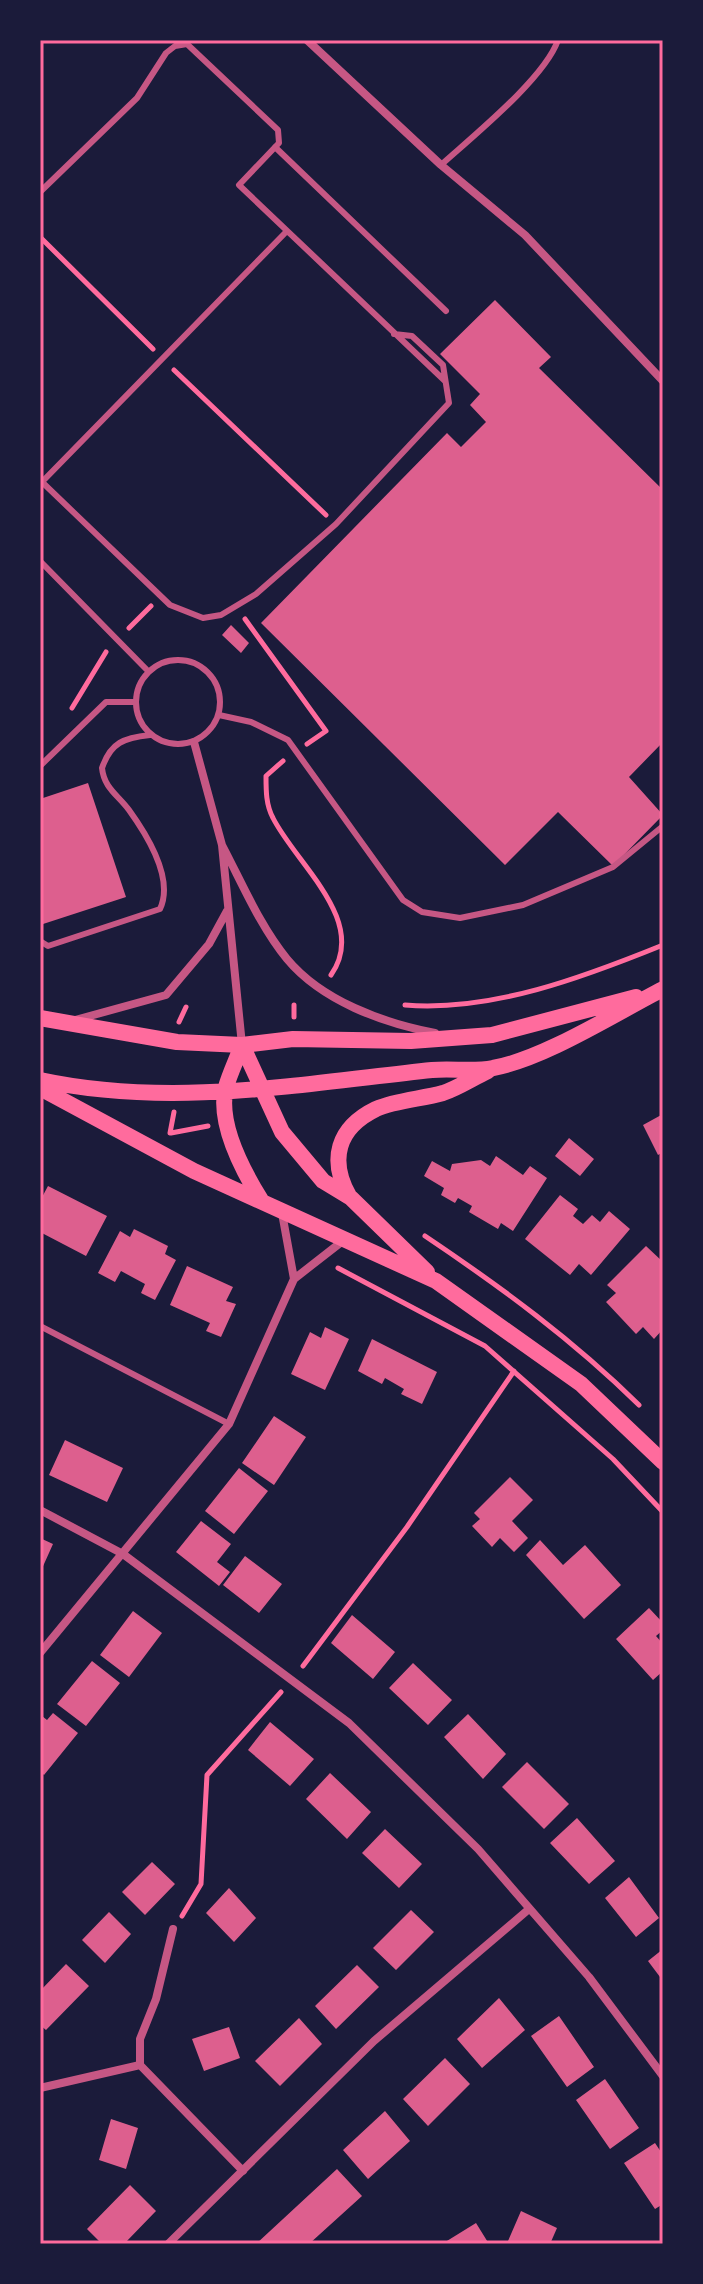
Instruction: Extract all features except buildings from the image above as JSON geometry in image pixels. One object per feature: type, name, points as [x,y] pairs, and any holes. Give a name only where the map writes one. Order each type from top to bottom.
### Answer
[{"type":"main road","points":[[40,1018],[177,1042],[242,1045],[293,1039],[460,1038],[492,1035],[662,990]]},
{"type":"main road","points":[[351,1198],[340,1180],[337,1156],[342,1141],[361,1120],[377,1109],[446,1092],[493,1068],[592,1028],[662,990]]},
{"type":"main road","points":[[242,1045],[225,1090],[230,1142],[241,1168],[262,1200]]},
{"type":"main road","points":[[242,1045],[282,1132],[323,1181],[351,1198],[436,1281],[581,1384],[663,1462]]},
{"type":"main road","points":[[40,1080],[84,1089],[142,1095],[264,1091],[435,1069],[493,1068]]},
{"type":"main road","points":[[40,1088],[164,1156],[436,1281]]},
{"type":"street","points":[[307,40],[441,165],[525,235],[663,381]]},
{"type":"street","points":[[194,742],[222,845],[242,1045]]},
{"type":"street","points":[[222,845],[256,911],[288,960],[321,987],[359,1010],[400,1026],[460,1038]]},
{"type":"street","points":[[71,1021],[127,1009],[166,995],[209,944],[227,910]]},
{"type":"street","points":[[282,1212],[294,1279]]},
{"type":"street","points":[[40,1653],[229,1424],[294,1279],[344,1239]]},
{"type":"street","points":[[40,1510],[123,1554],[349,1723],[478,1849],[589,1977],[663,2076]]},
{"type":"street","points":[[168,2244],[374,2041],[529,1909]]},
{"type":"street","points":[[173,1929],[156,1999],[140,2039],[140,2065],[243,2171]]},
{"type":"street","points":[[40,2088],[140,2065]]},
{"type":"lane","points":[[441,165],[523,87],[554,50],[558,40]]},
{"type":"lane","points":[[40,192],[137,98],[175,46],[187,44],[278,130],[279,143],[239,185],[445,381],[449,403],[336,524],[248,601],[221,615],[203,618],[170,605],[41,483],[286,232]]},
{"type":"lane","points":[[275,147],[446,311]]},
{"type":"lane","points":[[40,561],[148,671]]},
{"type":"lane","points":[[173,660],[200,666],[218,687],[219,715],[205,735],[194,742],[171,744],[150,735],[142,725],[135,702],[137,690],[148,671],[173,660]]},
{"type":"lane","points":[[40,766],[106,702],[135,702]]},
{"type":"lane","points":[[219,715],[251,722],[288,740],[403,900],[422,912],[460,918],[523,905],[613,867],[663,826]]},
{"type":"lane","points":[[40,949],[160,909],[165,890],[160,868],[129,810],[109,790],[102,768],[110,749],[123,738],[150,735]]},
{"type":"lane","points":[[40,941],[48,946]]},
{"type":"lane","points":[[40,1326],[229,1424]]},
{"type":"path","points":[[40,237],[336,524]]},
{"type":"path","points":[[129,628],[161,596]]},
{"type":"path","points":[[70,712],[106,652]]},
{"type":"path","points":[[390,1002],[434,1007],[507,995],[613,965],[663,945]]},
{"type":"path","points":[[421,1233],[513,1296],[575,1345],[641,1407]]},
{"type":"path","points":[[312,1263],[318,1274],[340,1267],[485,1346],[613,1459],[663,1512]]},
{"type":"path","points":[[173,1929],[201,1884],[207,1775],[292,1679],[407,1527],[514,1371]]}]
